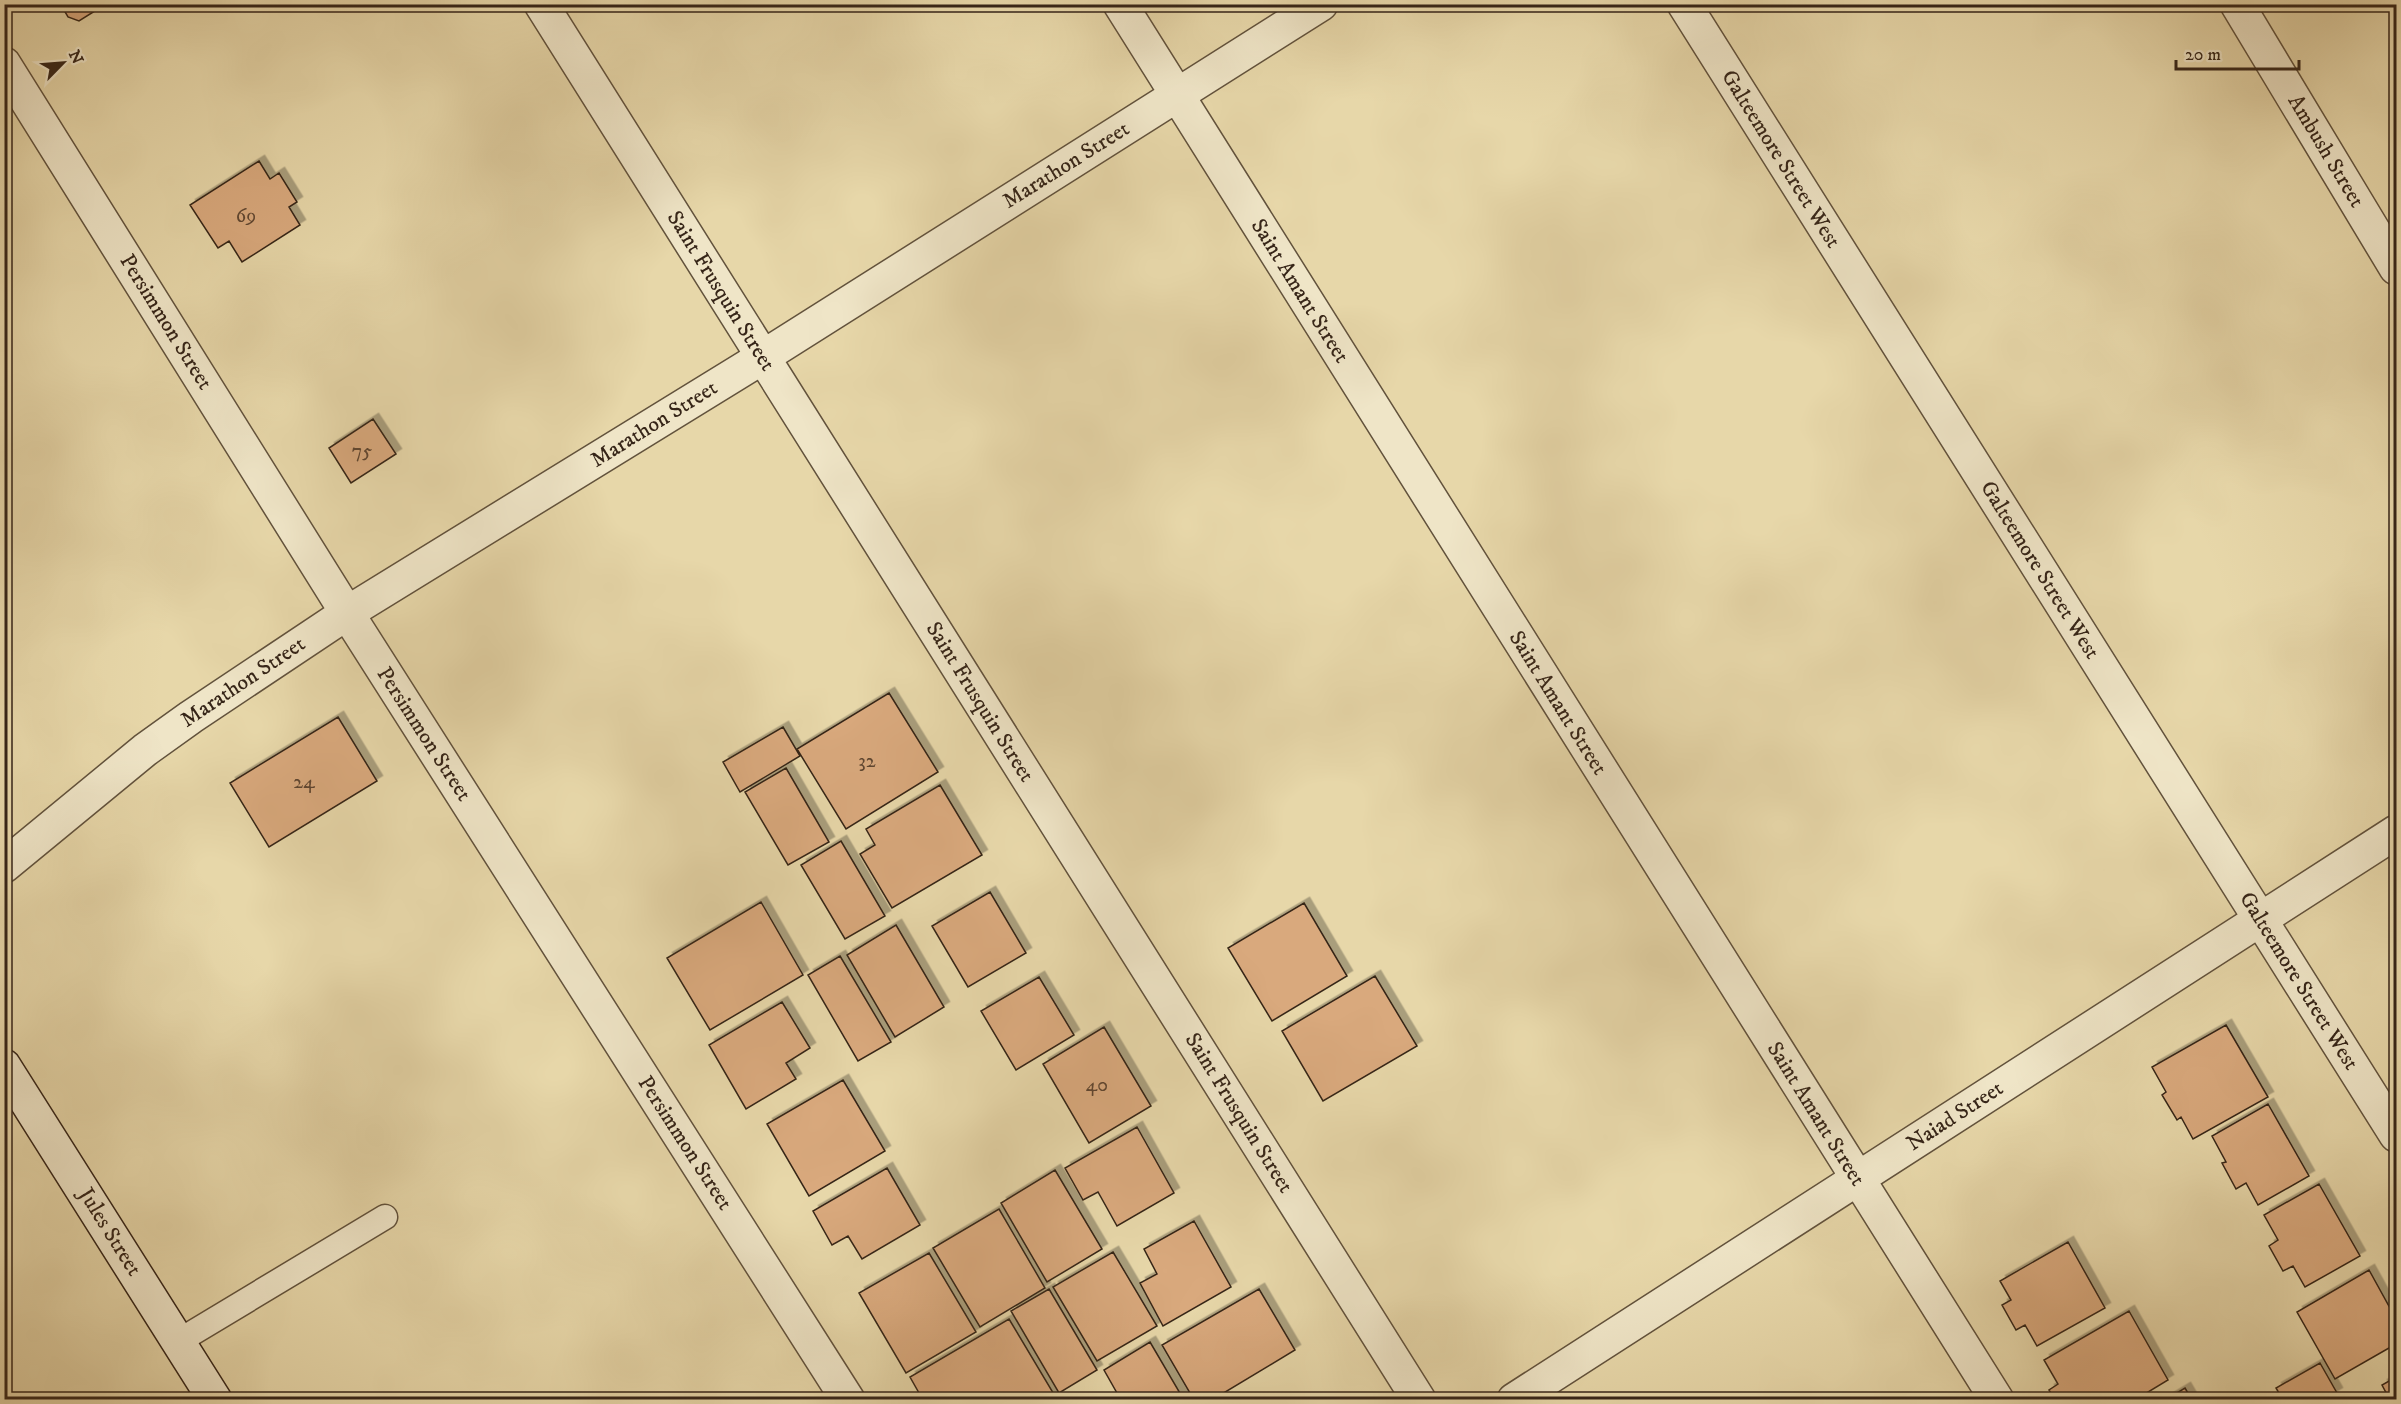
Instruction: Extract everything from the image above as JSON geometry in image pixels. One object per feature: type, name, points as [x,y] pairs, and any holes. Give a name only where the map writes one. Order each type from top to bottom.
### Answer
[{"type":"street","name":"Saint Frusquin Street","points":[[541,4],[1419,1400]]},
{"type":"street","name":"Saint Amant Street","points":[[1120,4],[1997,1400]]},
{"type":"street","name":"Marathon Street","points":[[4,866],[154,744],[347,613],[763,357],[1321,4]]},
{"type":"street","name":"Galteemore Street West","points":[[1684,4],[2397,1135]]},
{"type":"street","name":"Ambush Street","points":[[2237,4],[2397,268]]},
{"type":"street","name":"Persimmon Street","points":[[4,64],[347,613],[848,1400]]},
{"type":"street","name":"Naiad Street","points":[[1514,1400],[2397,832]]},
{"type":"street","name":"Jules Street","points":[[4,1066],[214,1399]]},
{"type":"lane","points":[[179,1341],[385,1217]]},
{"type":"building","points":[[106,4],[79,21],[68,17],[61,5]]},
{"type":"building","points":[[259,161],[270,179],[279,173],[297,202],[289,207],[300,225],[242,262],[229,241],[218,248],[190,205]]},
{"type":"building","points":[[373,419],[396,454],[351,483],[329,448]]},
{"type":"building","points":[[889,693],[938,772],[846,829],[797,749]]},
{"type":"building","points":[[338,717],[377,781],[269,847],[230,783]]},
{"type":"building","points":[[783,727],[800,756],[740,792],[723,762]]},
{"type":"building","points":[[786,768],[829,842],[788,865],[745,792]]},
{"type":"building","points":[[940,785],[982,855],[892,908],[860,854],[875,845],[866,829]]},
{"type":"building","points":[[841,841],[885,916],[845,939],[801,865]]},
{"type":"building","points":[[990,892],[1026,953],[968,987],[932,926]]},
{"type":"building","points":[[761,902],[803,975],[710,1030],[667,958]]},
{"type":"building","points":[[1304,903],[1347,976],[1272,1021],[1228,948]]},
{"type":"building","points":[[896,925],[944,1007],[895,1037],[847,955]]},
{"type":"building","points":[[840,956],[891,1042],[858,1061],[808,975]]},
{"type":"building","points":[[1375,976],[1417,1046],[1323,1101],[1282,1031]]},
{"type":"building","points":[[1039,977],[1074,1035],[1016,1070],[981,1011]]},
{"type":"building","points":[[782,1002],[810,1048],[786,1063],[796,1079],[746,1109],[709,1045]]},
{"type":"building","points":[[2226,1025],[2268,1097],[2193,1139],[2181,1117],[2177,1120],[2162,1095],[2166,1092],[2152,1067]]},
{"type":"building","points":[[1104,1027],[1151,1106],[1089,1143],[1043,1064]]},
{"type":"building","points":[[843,1080],[885,1151],[809,1196],[767,1124]]},
{"type":"building","points":[[2268,1104],[2309,1176],[2258,1205],[2246,1183],[2236,1189],[2222,1163],[2226,1162],[2212,1136]]},
{"type":"building","points":[[1137,1127],[1174,1193],[1117,1226],[1098,1192],[1083,1200],[1065,1168]]},
{"type":"building","points":[[887,1168],[920,1225],[862,1259],[848,1236],[832,1245],[813,1211]]},
{"type":"building","points":[[1055,1170],[1102,1249],[1047,1282],[1001,1203]]},
{"type":"building","points":[[2319,1184],[2360,1256],[2305,1287],[2293,1266],[2283,1271],[2269,1246],[2278,1240],[2264,1215]]},
{"type":"building","points":[[999,1209],[1045,1288],[980,1327],[933,1248]]},
{"type":"building","points":[[1194,1221],[1231,1287],[1163,1326],[1140,1283],[1157,1274],[1144,1249]]},
{"type":"building","points":[[2068,1242],[2105,1308],[2037,1346],[2025,1325],[2016,1330],[2002,1305],[2011,1300],[2000,1281]]},
{"type":"building","points":[[1113,1252],[1157,1326],[1097,1361],[1053,1287]]},
{"type":"building","points":[[929,1253],[976,1332],[906,1373],[859,1293]]},
{"type":"building","points":[[2369,1270],[2396,1319],[2396,1344],[2335,1379],[2297,1312]]},
{"type":"building","points":[[1049,1289],[1097,1370],[1059,1393],[1011,1311]]},
{"type":"building","points":[[1259,1289],[1295,1350],[1212,1400],[1194,1400],[1162,1345]]},
{"type":"building","points":[[2129,1311],[2168,1380],[2135,1400],[2055,1400],[2049,1390],[2058,1384],[2044,1360]]},
{"type":"building","points":[[1009,1319],[1055,1396],[1049,1400],[923,1400],[910,1377]]},
{"type":"building","points":[[1150,1342],[1184,1400],[1121,1400],[1104,1370]]},
{"type":"building","points":[[2320,1363],[2337,1393],[2325,1400],[2283,1400],[2276,1388]]},
{"type":"building","points":[[2396,1377],[2396,1400],[2390,1400],[2382,1385]]},
{"type":"building","points":[[2185,1388],[2192,1400],[2165,1400]]}]
